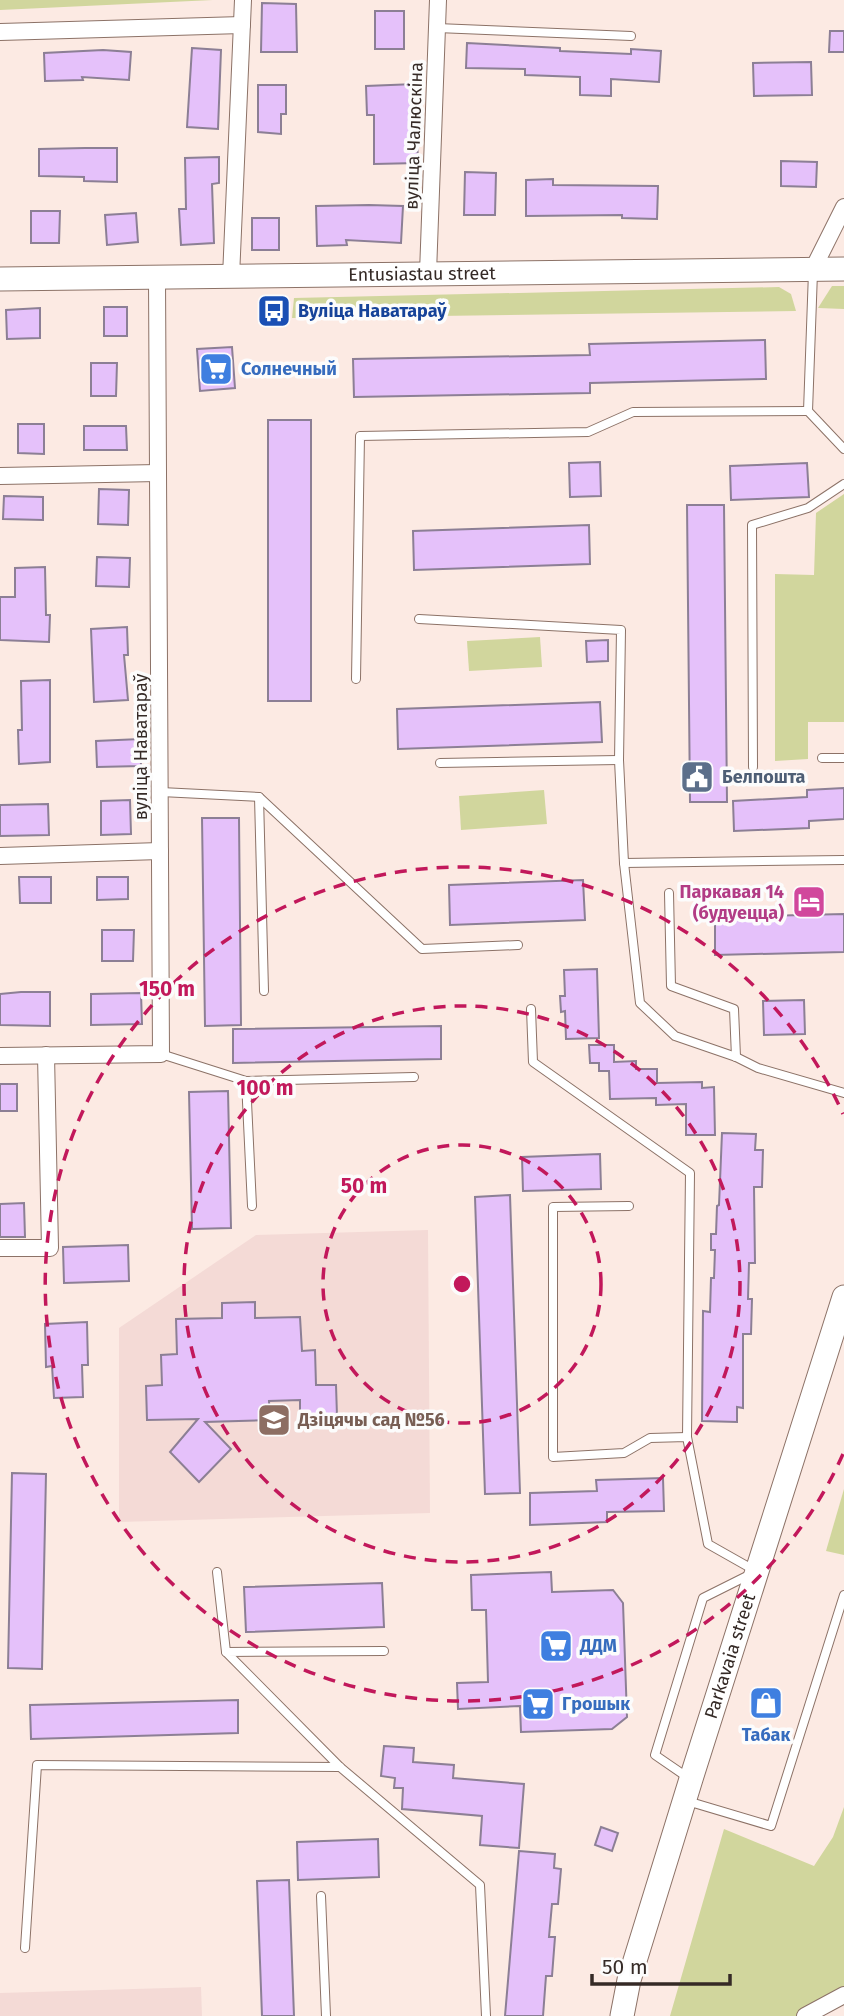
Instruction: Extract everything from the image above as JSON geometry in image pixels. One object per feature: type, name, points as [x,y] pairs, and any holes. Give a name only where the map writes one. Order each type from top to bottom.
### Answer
[{"type":"main road","name":"Entusiastau street","points":[[0,279],[844,269]]},
{"type":"main road","name":"Parkavaia street","points":[[622,2016],[629,1980],[687,1790],[844,1297]]},
{"type":"street","points":[[231,276],[243,0]]},
{"type":"street","name":"вуліца Чалюскіна","points":[[428,273],[438,0]]},
{"type":"street","points":[[0,32],[242,25]]},
{"type":"street","points":[[813,269],[844,207]]},
{"type":"street","name":"вуліца Наватараў","points":[[157,278],[162,1054]]},
{"type":"street","points":[[0,475],[158,473]]},
{"type":"street","points":[[0,856],[160,851]]},
{"type":"street","points":[[0,1056],[162,1054]]},
{"type":"street","points":[[0,1248],[50,1248],[46,1055]]},
{"type":"street","points":[[805,2016],[844,1995]]},
{"type":"lane","points":[[437,28],[631,36]]},
{"type":"lane","points":[[813,269],[808,411],[844,449]]},
{"type":"lane","points":[[356,679],[360,436],[588,432],[633,412],[808,411]]},
{"type":"lane","points":[[753,767],[751,525],[808,508],[844,484]]},
{"type":"lane","points":[[419,619],[621,630],[619,760],[624,863],[640,1003],[675,1036],[736,1057],[758,1068],[844,1093]]},
{"type":"lane","points":[[822,758],[844,758]]},
{"type":"lane","points":[[440,763],[619,760]]},
{"type":"lane","points":[[161,792],[259,797],[422,949],[518,945]]},
{"type":"lane","points":[[259,797],[264,991]]},
{"type":"lane","points":[[624,863],[844,860]]},
{"type":"lane","points":[[669,893],[671,986],[734,1009],[736,1057]]},
{"type":"lane","points":[[531,1009],[533,1062],[690,1173],[687,1437],[708,1544],[757,1571]]},
{"type":"lane","points":[[162,1054],[246,1081],[414,1077]]},
{"type":"lane","points":[[246,1081],[252,1206]]},
{"type":"lane","points":[[629,1206],[553,1207],[553,1457],[624,1453],[650,1438],[687,1437]]},
{"type":"lane","points":[[757,1571],[703,1598],[655,1755],[687,1790],[771,1826],[844,1594]]},
{"type":"lane","points":[[217,1572],[226,1652],[340,1767],[480,1885],[486,2016]]},
{"type":"lane","points":[[226,1652],[384,1651]]},
{"type":"lane","points":[[25,1948],[37,1765],[340,1767]]},
{"type":"lane","points":[[321,1896],[326,2016]]},
{"type":"shaded area","name":"Дзіцячы сад №56","points":[[428,1230],[430,1513],[119,1522],[119,1328],[256,1235]]},
{"type":"shaded area","points":[[201,1987],[202,2016],[0,2016],[0,1993]]},
{"type":"green space","points":[[0,0],[213,0],[0,10]]},
{"type":"green space","points":[[832,286],[844,286],[844,309],[818,308]]},
{"type":"green space","points":[[779,287],[791,294],[796,311],[292,318],[294,298]]},
{"type":"green space","points":[[844,494],[844,722],[808,722],[808,759],[775,761],[775,574],[814,575],[816,513]]},
{"type":"green space","points":[[540,637],[542,667],[469,671],[467,641]]},
{"type":"green space","points":[[544,790],[547,824],[461,830],[459,796]]},
{"type":"green space","points":[[844,1489],[844,1555],[826,1551]]},
{"type":"green space","points":[[844,1807],[844,1998],[809,2016],[670,2016],[724,1829],[814,1866],[833,1837]]},
{"type":"building","points":[[262,3],[296,4],[297,52],[261,52]]},
{"type":"building","points":[[375,11],[404,11],[404,49],[375,49]]},
{"type":"building","points":[[830,31],[844,31],[844,52],[829,52]]},
{"type":"building","points":[[467,43],[631,54],[631,49],[661,51],[659,82],[611,79],[611,96],[580,95],[580,77],[525,75],[525,69],[466,68]]},
{"type":"building","points":[[192,48],[221,50],[218,129],[187,127]]},
{"type":"building","points":[[103,50],[131,52],[129,80],[82,77],[83,80],[45,81],[44,53]]},
{"type":"building","points":[[811,62],[812,95],[754,96],[753,63]]},
{"type":"building","points":[[415,84],[418,163],[374,164],[374,115],[367,115],[366,86]]},
{"type":"building","points":[[258,85],[286,85],[286,114],[281,114],[281,134],[258,132]]},
{"type":"building","points":[[117,148],[117,182],[84,181],[84,177],[39,176],[39,149]]},
{"type":"building","points":[[219,157],[219,183],[212,184],[214,243],[181,245],[179,209],[186,209],[185,158]]},
{"type":"building","points":[[781,161],[817,162],[816,187],[781,186]]},
{"type":"building","points":[[465,172],[496,173],[495,215],[464,215]]},
{"type":"building","points":[[553,179],[553,185],[658,186],[657,219],[622,218],[622,215],[526,216],[526,180]]},
{"type":"building","points":[[316,206],[403,206],[401,243],[346,240],[347,245],[317,246]]},
{"type":"building","points":[[31,211],[60,211],[59,243],[31,243]]},
{"type":"building","points":[[136,213],[138,242],[107,245],[105,215]]},
{"type":"building","points":[[252,218],[279,218],[279,250],[252,250]]},
{"type":"building","points":[[104,307],[127,307],[127,336],[104,336]]},
{"type":"building","points":[[40,308],[40,338],[7,339],[6,310]]},
{"type":"building","points":[[765,340],[766,379],[590,383],[590,393],[354,397],[353,359],[590,355],[589,344]]},
{"type":"building","name":"Солнечный","points":[[232,347],[235,388],[200,391],[197,349]]},
{"type":"building","points":[[91,363],[117,363],[116,396],[91,396]]},
{"type":"building","points":[[268,420],[311,420],[311,701],[268,701]]},
{"type":"building","points":[[18,424],[44,424],[44,454],[18,453]]},
{"type":"building","points":[[84,426],[126,426],[127,450],[84,450]]},
{"type":"building","points":[[600,462],[601,496],[570,497],[569,463]]},
{"type":"building","points":[[807,463],[809,497],[731,500],[730,466]]},
{"type":"building","points":[[99,489],[129,490],[128,525],[98,524]]},
{"type":"building","points":[[4,496],[43,497],[43,520],[3,519]]},
{"type":"building","points":[[687,505],[724,505],[727,802],[690,802]]},
{"type":"building","points":[[589,525],[590,564],[414,570],[413,531]]},
{"type":"building","points":[[97,557],[130,558],[129,587],[96,586]]},
{"type":"building","points":[[45,567],[46,615],[50,615],[49,642],[0,640],[0,597],[15,597],[15,568]]},
{"type":"building","points":[[127,627],[128,655],[124,655],[128,700],[94,702],[91,629]]},
{"type":"building","points":[[608,640],[608,661],[587,662],[586,641]]},
{"type":"building","points":[[50,680],[50,762],[19,764],[18,730],[22,730],[21,681]]},
{"type":"building","points":[[600,702],[602,742],[398,749],[397,709]]},
{"type":"building","points":[[140,739],[141,766],[97,767],[96,741]]},
{"type":"building","points":[[844,788],[844,819],[809,821],[809,828],[734,831],[733,801],[807,797],[807,790]]},
{"type":"building","points":[[130,800],[131,834],[101,835],[101,801]]},
{"type":"building","points":[[48,804],[49,835],[0,836],[0,805]]},
{"type":"building","points":[[202,818],[239,818],[241,1025],[205,1026]]},
{"type":"building","points":[[19,877],[51,877],[51,903],[20,903]]},
{"type":"building","points":[[97,877],[128,877],[128,899],[97,900]]},
{"type":"building","points":[[583,880],[585,920],[450,925],[449,885]]},
{"type":"building","points":[[844,914],[844,952],[715,955],[715,917]]},
{"type":"building","points":[[102,930],[134,930],[133,961],[102,961]]},
{"type":"building","points":[[597,969],[599,1038],[566,1039],[565,1011],[561,1012],[560,996],[565,996],[564,970]]},
{"type":"building","points":[[50,992],[50,1026],[0,1025],[0,994]]},
{"type":"building","points":[[141,993],[142,1024],[91,1025],[91,994]]},
{"type":"building","points":[[804,1000],[805,1034],[764,1035],[763,1001]]},
{"type":"building","points":[[441,1026],[441,1059],[233,1063],[233,1029]]},
{"type":"building","points":[[589,1045],[614,1045],[614,1062],[636,1061],[636,1069],[657,1069],[657,1083],[702,1082],[702,1088],[714,1087],[715,1135],[686,1135],[686,1104],[656,1105],[656,1098],[610,1099],[609,1071],[599,1071],[599,1063],[590,1063]]},
{"type":"building","points":[[0,1084],[17,1084],[17,1111],[0,1111]]},
{"type":"building","points":[[228,1091],[231,1228],[192,1229],[189,1092]]},
{"type":"building","points":[[722,1133],[756,1134],[755,1150],[763,1150],[762,1187],[754,1187],[755,1263],[749,1263],[751,1334],[743,1334],[743,1408],[737,1407],[737,1422],[702,1421],[703,1311],[710,1312],[711,1278],[714,1278],[715,1250],[711,1250],[711,1234],[716,1234]]},
{"type":"building","points":[[600,1154],[601,1189],[523,1191],[522,1157]]},
{"type":"building","points":[[510,1195],[520,1493],[485,1494],[475,1197]]},
{"type":"building","points":[[24,1203],[25,1237],[0,1237],[0,1204]]},
{"type":"building","points":[[128,1245],[129,1281],[64,1283],[63,1247]]},
{"type":"building","points":[[255,1302],[255,1318],[300,1317],[302,1351],[315,1350],[316,1385],[336,1385],[337,1416],[300,1418],[300,1400],[269,1401],[270,1420],[205,1422],[231,1449],[199,1482],[170,1452],[198,1419],[147,1420],[146,1386],[162,1385],[161,1355],[177,1354],[176,1319],[222,1318],[222,1303]]},
{"type":"building","points":[[87,1322],[88,1365],[82,1365],[83,1397],[54,1398],[52,1366],[46,1367],[45,1324]]},
{"type":"building","points":[[12,1473],[46,1474],[42,1669],[8,1668]]},
{"type":"building","points":[[663,1478],[664,1511],[607,1512],[607,1522],[530,1525],[530,1493],[597,1491],[596,1480]]},
{"type":"building","name":"ДДМ","points":[[551,1572],[552,1592],[613,1590],[623,1603],[627,1717],[612,1729],[521,1732],[520,1706],[458,1709],[457,1683],[488,1682],[486,1610],[472,1610],[471,1575]]},
{"type":"building","points":[[382,1583],[384,1627],[246,1632],[244,1587]]},
{"type":"building","points":[[238,1700],[238,1733],[31,1739],[30,1705]]},
{"type":"building","points":[[384,1746],[414,1748],[413,1762],[454,1765],[453,1778],[524,1784],[519,1848],[480,1845],[482,1816],[402,1809],[403,1788],[394,1788],[395,1778],[381,1776]]},
{"type":"building","points":[[601,1827],[618,1833],[612,1851],[595,1845]]},
{"type":"building","points":[[378,1839],[379,1877],[298,1880],[297,1842]]},
{"type":"building","points":[[519,1851],[555,1854],[554,1868],[561,1869],[558,1904],[552,1904],[549,1937],[555,1937],[552,1976],[546,1976],[543,2016],[505,2016]]},
{"type":"building","points":[[289,1880],[294,2016],[262,2016],[257,1881]]},
{"type":"place","name":"Вуліца Наватараў","points":[[274,311]]},
{"type":"place","name":"Солнечный","points":[[216,369]]},
{"type":"place","name":"Белпошта","points":[[697,777]]},
{"type":"place","name":"Паркавая 14 (будуецца)","points":[[809,902]]},
{"type":"place","name":"Дзіцячы сад №56","points":[[274,1420]]},
{"type":"place","name":"ДДМ","points":[[556,1646]]},
{"type":"place","name":"Табак","points":[[766,1703]]},
{"type":"place","name":"Грошык","points":[[538,1704]]}]
